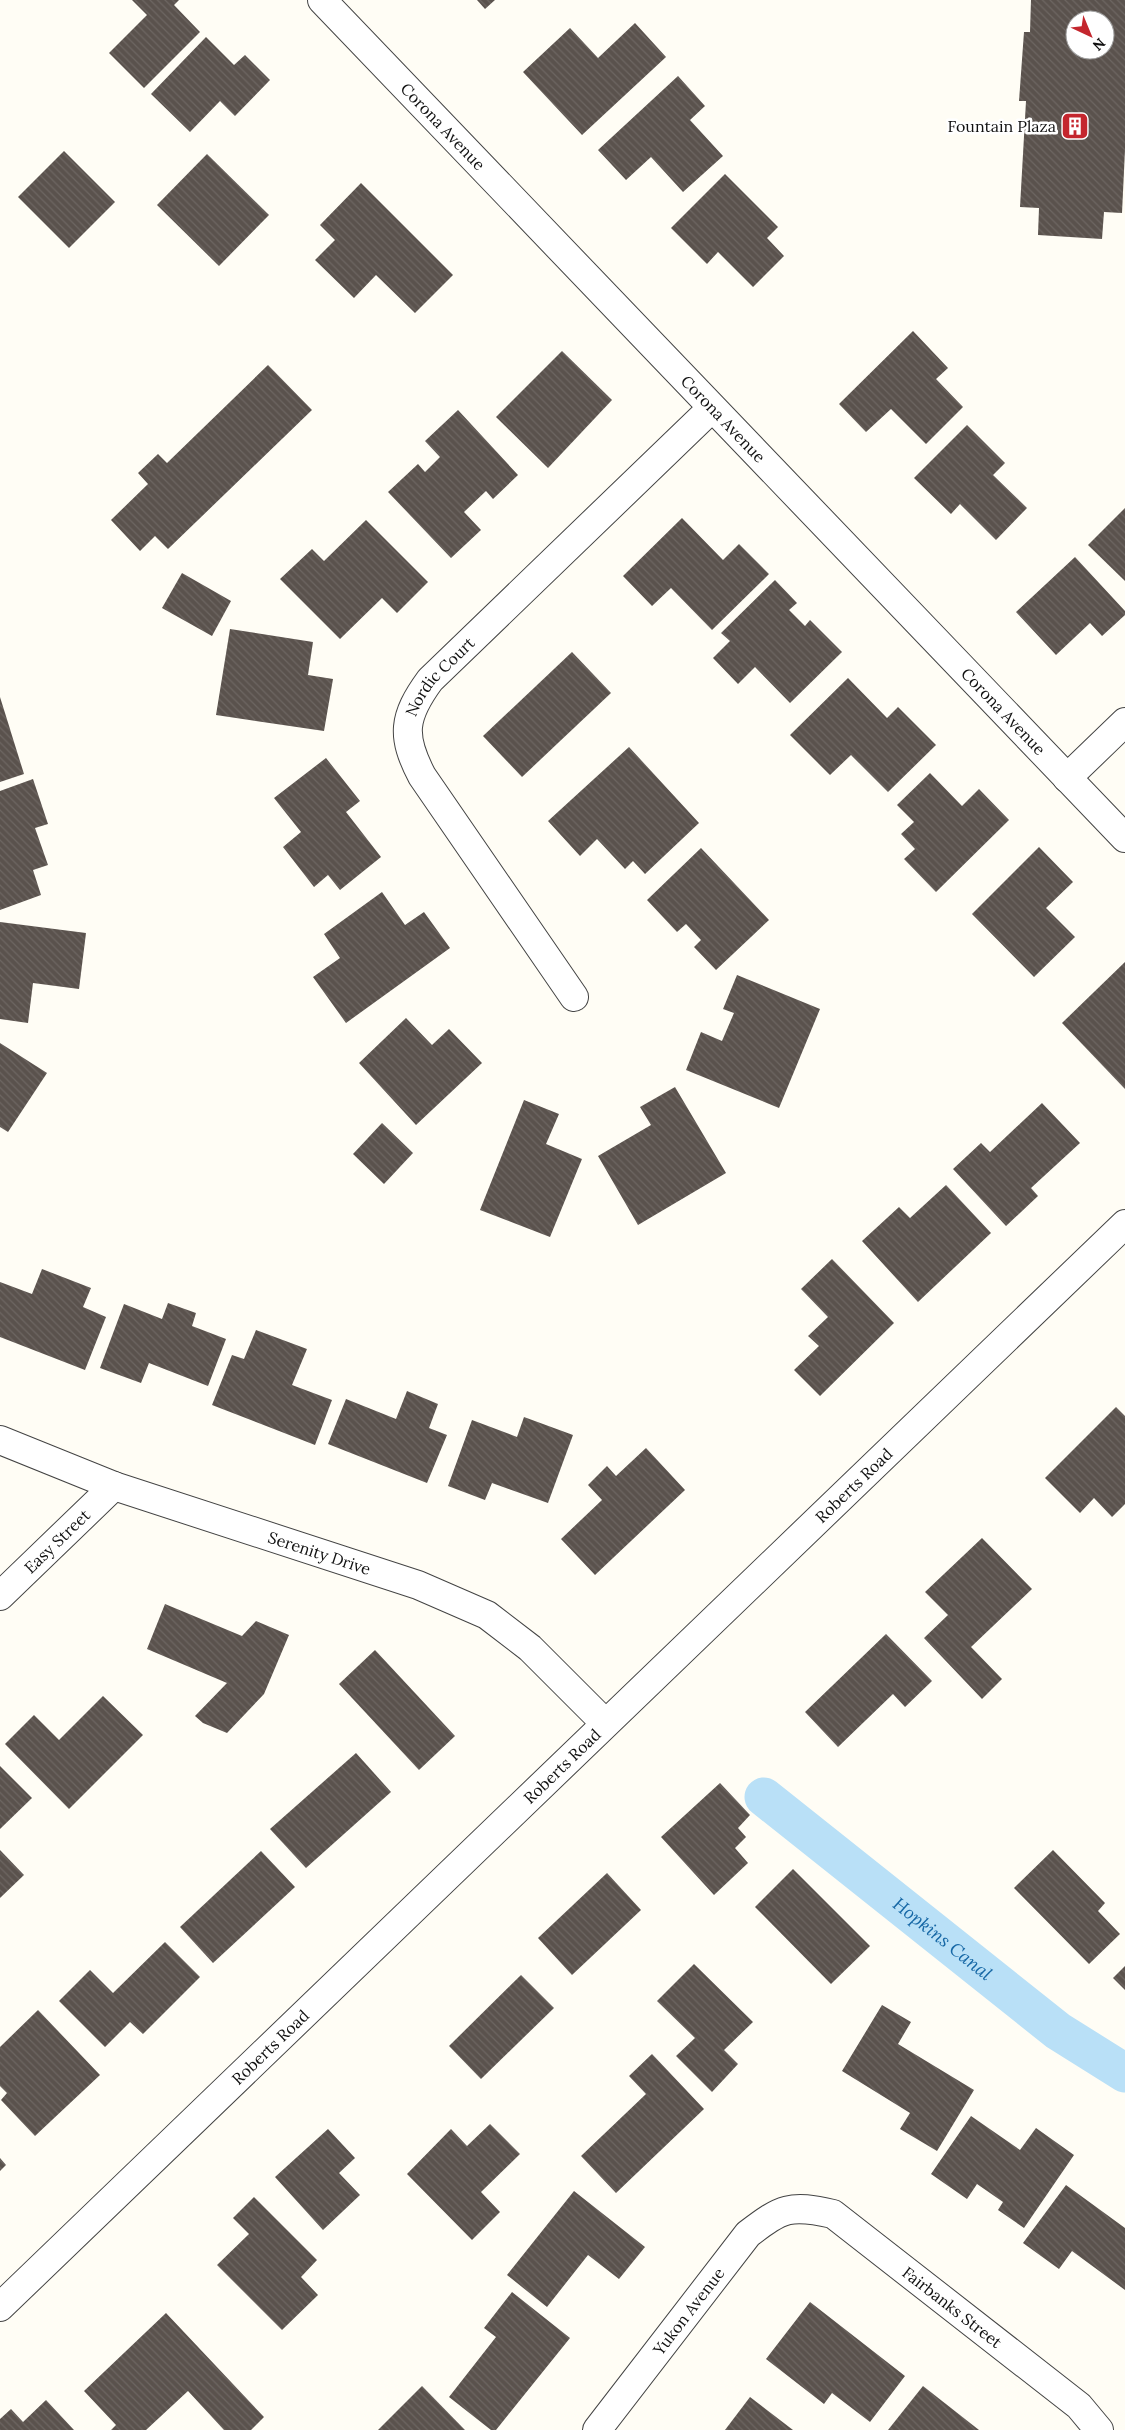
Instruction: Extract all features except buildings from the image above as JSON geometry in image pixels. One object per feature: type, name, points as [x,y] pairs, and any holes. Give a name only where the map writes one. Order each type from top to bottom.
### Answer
[{"type":"street","name":"Corona Avenue","points":[[322,0],[1125,838]]},
{"type":"street","name":"Nordic Court","points":[[574,997],[422,776],[410,753],[407,727],[414,701],[430,680],[712,408]]},
{"type":"street","points":[[1067,778],[1125,722]]},
{"type":"street","name":"Roberts Road","points":[[0,2307],[1125,1224]]},
{"type":"street","name":"Serenity Drive","points":[[0,1440],[114,1486],[418,1585],[487,1615],[530,1648],[605,1724]]},
{"type":"street","name":"Easy Street","points":[[0,1596],[114,1486]]},
{"type":"street","name":"Yukon Avenue","points":[[597,2430],[748,2234],[772,2216],[792,2208]]},
{"type":"street","name":"Fairbanks Street","points":[[792,2208],[833,2214],[1079,2406],[1099,2430]]},
{"type":"waterway","name":"Hopkins Canal","points":[[764,1797],[1058,2031],[1125,2073]]},
{"type":"place","name":"Fountain Plaza","points":[[1075,126]]}]
